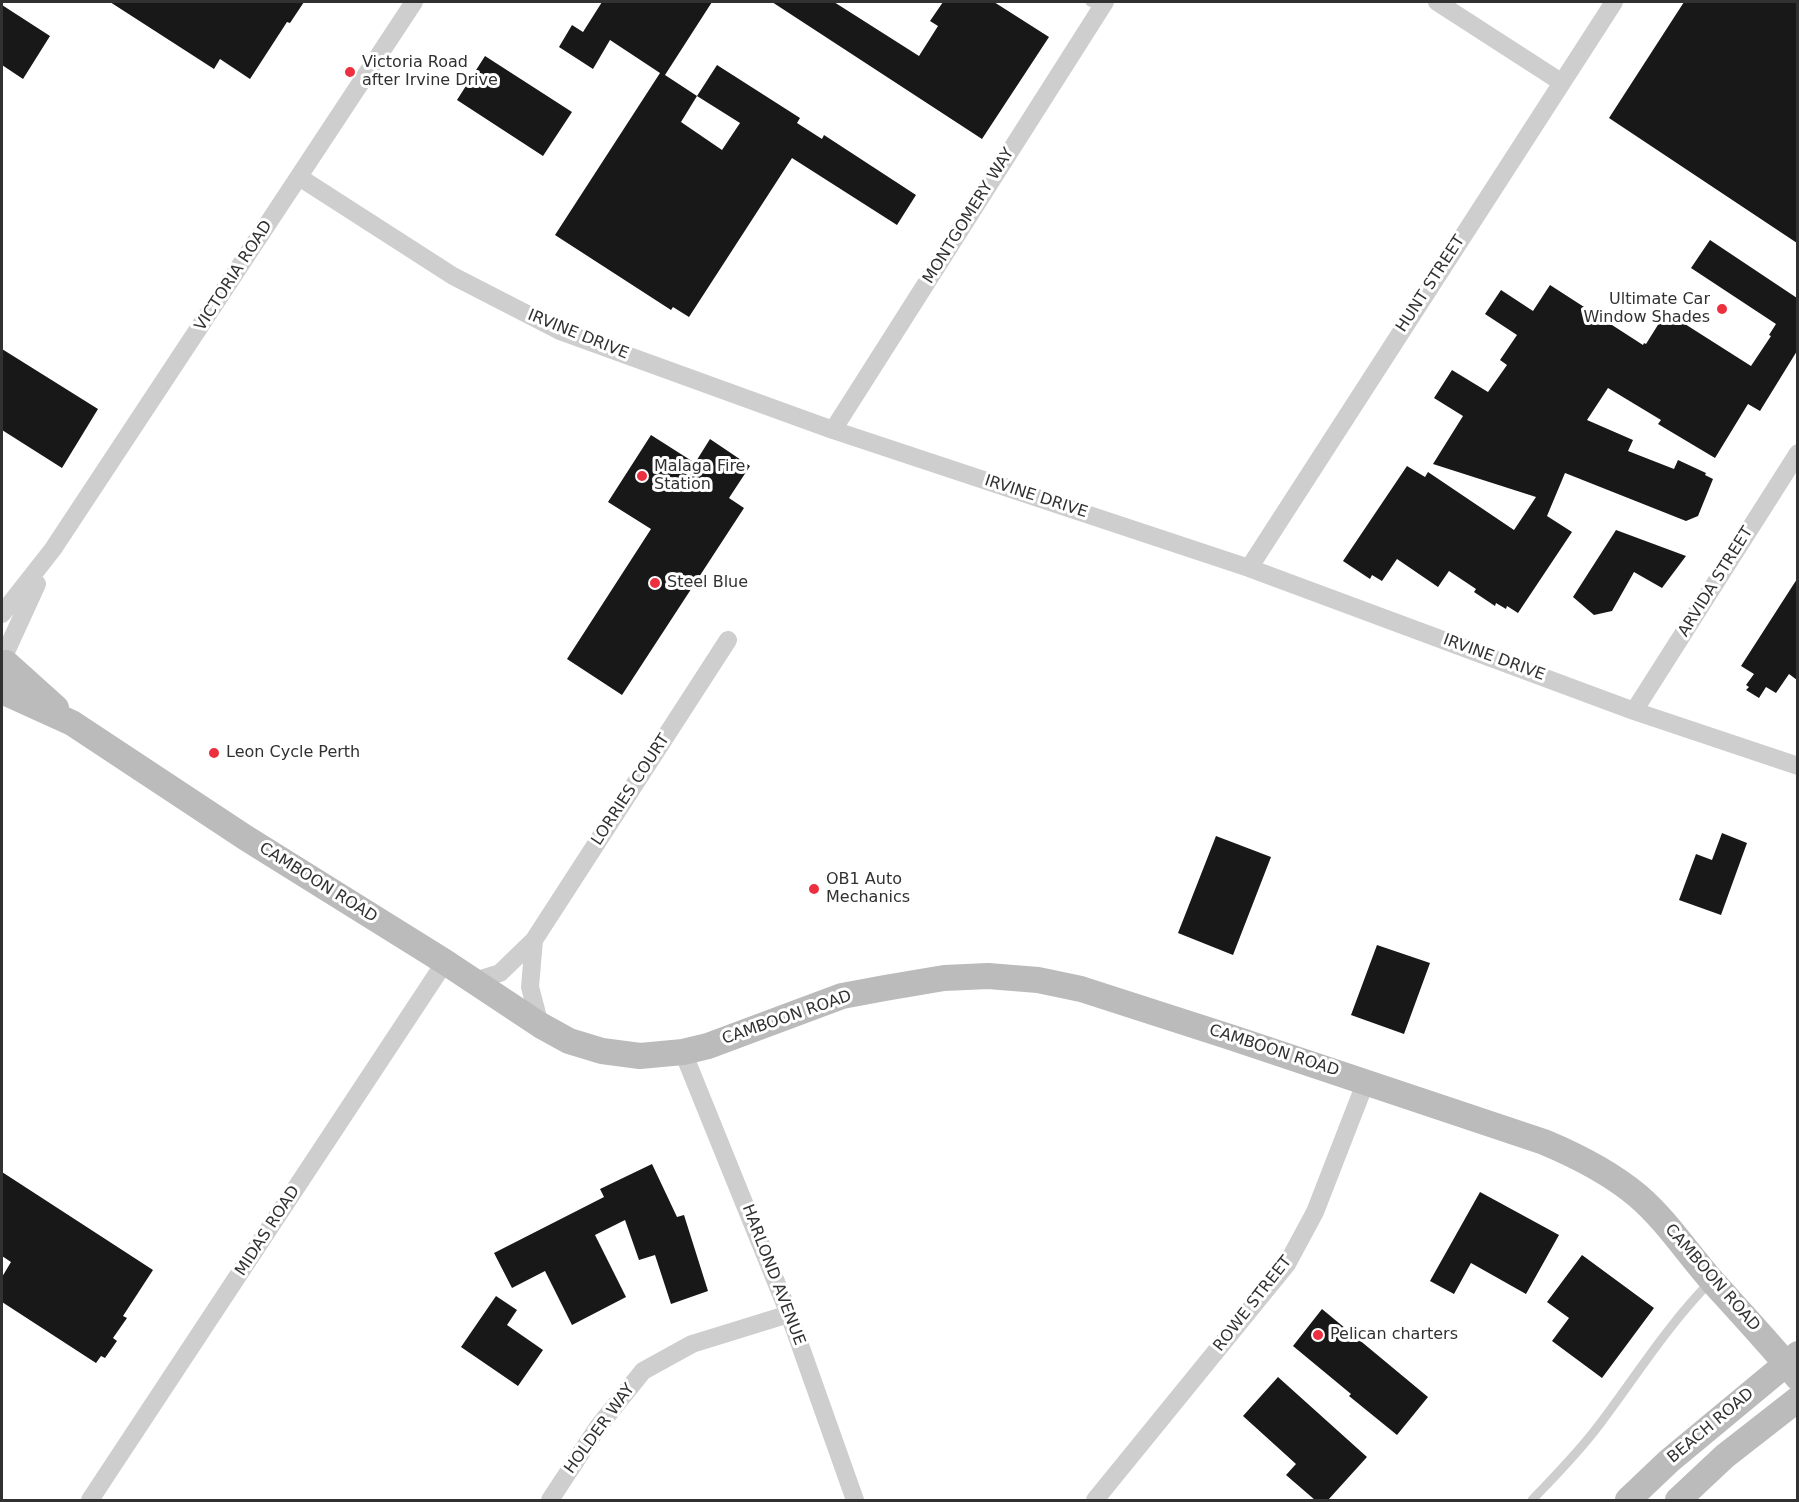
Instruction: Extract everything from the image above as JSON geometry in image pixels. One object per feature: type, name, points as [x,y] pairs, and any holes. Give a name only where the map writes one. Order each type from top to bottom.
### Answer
[{"type":"street","name":"VICTORIA ROAD","points":[[2,614],[53,549],[414,2]]},
{"type":"street","points":[[1437,2],[1561,82]]},
{"type":"street","name":"HUNT STREET","points":[[1249,568],[1614,2]]},
{"type":"street","name":"MONTGOMERY WAY","points":[[833,430],[1099,3]]},
{"type":"street","name":"IRVINE DRIVE","points":[[299,177],[453,276],[560,331],[833,430],[1249,568],[1634,711],[1797,766]]},
{"type":"street","name":"ARVIDA STREET","points":[[1634,711],[1797,453]]},
{"type":"street","name":"VICTORIA ROAD","points":[[4,659],[53,549]]},
{"type":"street","name":"LORRIES COURT","points":[[474,981],[500,973],[534,940],[728,640]]},
{"type":"street","name":"CAMBOON ROAD","points":[[4,659],[72,723]]},
{"type":"street","name":"CAMBOON ROAD","points":[[2,691],[72,723],[246,838],[568,1041],[602,1051],[640,1056],[683,1052],[708,1046],[842,996],[944,978],[988,976],[1038,980],[1081,989],[1366,1082],[1571,1153],[1638,1196],[1666,1225],[1712,1281],[1794,1365]]},
{"type":"street","name":"LORRIES COURT","points":[[534,940],[530,987],[540,1025]]},
{"type":"street","name":"MIDAS ROAD","points":[[90,1500],[445,962]]},
{"type":"street","name":"HARLOND AVENUE","points":[[683,1052],[789,1314],[855,1500]]},
{"type":"street","name":"ROWE STREET","points":[[1095,1500],[1287,1264],[1315,1212],[1366,1082]]},
{"type":"street","name":"HOLDER WAY","points":[[550,1500],[598,1427],[643,1371],[692,1344],[789,1314]]},
{"type":"street","name":"BEACH ROAD","points":[[1628,1500],[1669,1461],[1794,1365]]},
{"type":"street","name":"BEACH ROAD","points":[[1678,1500],[1725,1456],[1797,1399]]},
{"type":"lane","points":[[1532,1500],[1570,1461],[1675,1321],[1712,1281]]},
{"type":"building","points":[[110,2],[304,2],[290,23],[287,22],[250,79],[220,59],[214,69]]},
{"type":"building","points":[[602,2],[712,2],[665,75],[697,96],[717,65],[800,118],[797,123],[822,139],[824,135],[916,195],[897,225],[792,158],[689,317],[673,307],[671,310],[555,235],[660,73],[610,40],[593,69],[559,47],[572,25],[583,32]],"holes":[[[697,96],[740,123],[722,150],[681,122]]]},
{"type":"building","points":[[772,2],[834,2],[919,56],[938,26],[930,21],[943,2],[994,2],[1049,37],[982,139]]},
{"type":"building","points":[[1684,2],[1797,2],[1797,243],[1609,118]]},
{"type":"building","points":[[2,5],[50,36],[23,79],[2,65]]},
{"type":"building","points":[[485,56],[572,112],[543,156],[457,100]]},
{"type":"building","points":[[1710,240],[1797,298],[1797,351],[1760,411],[1748,404],[1715,458],[1658,424],[1661,420],[1608,388],[1587,420],[1633,440],[1628,451],[1674,469],[1678,460],[1706,473],[1705,475],[1713,479],[1698,516],[1686,521],[1565,473],[1547,516],[1572,532],[1518,613],[1507,606],[1506,609],[1496,603],[1495,606],[1474,592],[1476,589],[1449,571],[1438,587],[1397,559],[1382,581],[1372,575],[1370,579],[1343,561],[1407,466],[1425,477],[1428,472],[1514,530],[1536,497],[1433,464],[1463,416],[1434,398],[1452,370],[1488,392],[1507,365],[1500,360],[1517,335],[1485,314],[1501,290],[1533,311],[1550,285],[1643,345],[1646,344],[1666,312],[1751,366],[1771,336],[1769,335],[1776,324],[1691,268]]},
{"type":"building","points":[[2,349],[98,409],[62,468],[2,430]]},
{"type":"building","name":"Steel Blue","points":[[651,435],[695,463],[710,439],[750,466],[729,498],[744,508],[622,695],[567,659],[651,529],[608,502]]},
{"type":"building","points":[[1616,530],[1686,556],[1662,588],[1634,572],[1612,611],[1594,615],[1573,597]]},
{"type":"building","points":[[1797,579],[1797,680],[1789,674],[1776,693],[1766,687],[1759,698],[1746,690],[1749,687],[1746,685],[1754,674],[1741,666]]},
{"type":"building","points":[[1722,833],[1747,843],[1721,915],[1679,900],[1696,854],[1712,860]]},
{"type":"building","points":[[1216,836],[1271,857],[1233,955],[1178,933]]},
{"type":"building","points":[[1377,945],[1430,963],[1404,1034],[1351,1015]]},
{"type":"building","points":[[652,1164],[677,1217],[684,1215],[708,1291],[671,1304],[655,1255],[639,1260],[625,1220],[595,1235],[626,1297],[572,1325],[545,1271],[512,1288],[494,1253],[604,1197],[600,1189]]},
{"type":"building","points":[[2,1172],[153,1270],[123,1316],[127,1318],[113,1338],[117,1341],[105,1358],[101,1356],[96,1363],[2,1302],[2,1277],[11,1262],[2,1256]]},
{"type":"building","points":[[1480,1192],[1559,1235],[1526,1294],[1471,1263],[1454,1294],[1430,1281]]},
{"type":"building","points":[[1582,1255],[1654,1308],[1602,1378],[1552,1341],[1569,1318],[1547,1302]]},
{"type":"building","points":[[496,1296],[517,1310],[507,1325],[543,1350],[518,1386],[461,1347]]},
{"type":"building","points":[[1322,1309],[1428,1397],[1397,1435],[1293,1346]]},
{"type":"building","points":[[1278,1377],[1367,1457],[1328,1500],[1315,1500],[1286,1475],[1296,1464],[1243,1416]]},
{"type":"place","name":"Victoria Road after Irvine Drive","points":[[350,72]]},
{"type":"place","name":"Ultimate Car Window Shades","points":[[1722,309]]},
{"type":"place","name":"Malaga Fire Station","points":[[642,476]]},
{"type":"place","name":"Steel Blue","points":[[655,583]]},
{"type":"place","name":"Leon Cycle Perth","points":[[214,753]]},
{"type":"place","name":"OB1 Auto Mechanics","points":[[814,889]]},
{"type":"place","name":"Pelican charters","points":[[1318,1335]]}]
